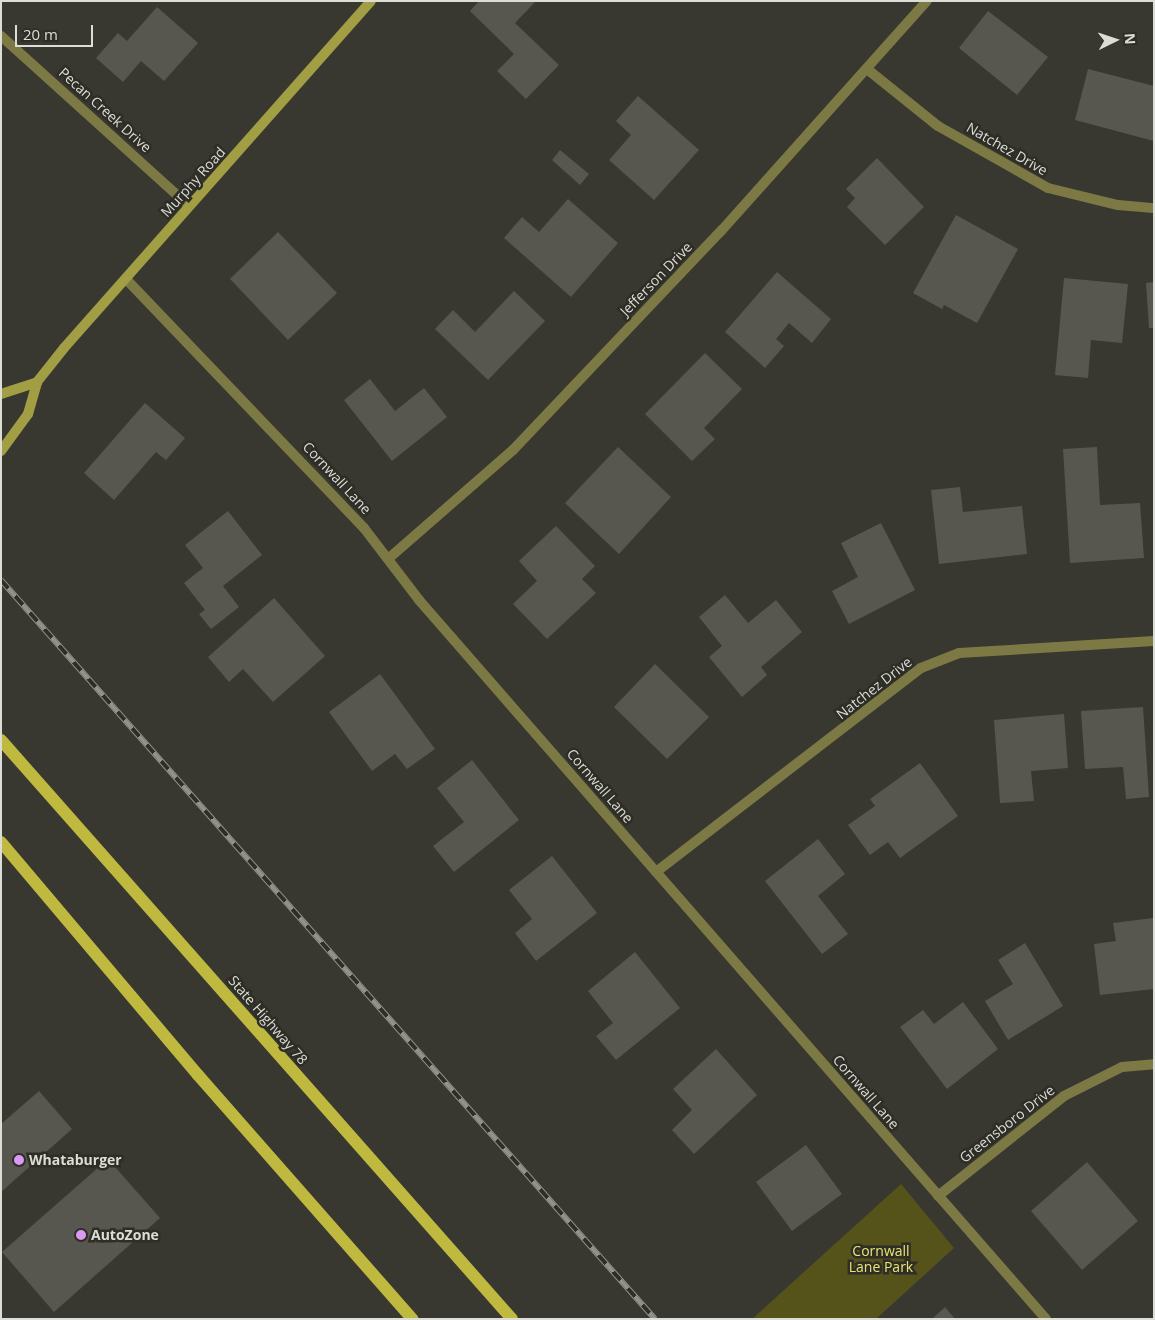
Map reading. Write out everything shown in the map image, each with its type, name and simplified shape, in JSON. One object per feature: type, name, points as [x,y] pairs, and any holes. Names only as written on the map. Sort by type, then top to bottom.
[{"type":"main road","name":"Murphy Road","points":[[1,451],[28,414],[37,382],[189,206],[371,1]]},
{"type":"main road","points":[[1,394],[37,382]]},
{"type":"main road","name":"State Highway 78","points":[[1,740],[512,1319]]},
{"type":"main road","points":[[1,842],[198,1075],[412,1319]]},
{"type":"street","name":"Jefferson Drive","points":[[388,559],[513,450],[722,230],[927,1]]},
{"type":"street","name":"Pecan Creek Drive","points":[[1,36],[189,206]]},
{"type":"street","name":"Natchez Drive","points":[[867,68],[938,126],[1048,188],[1118,205],[1154,208]]},
{"type":"street","name":"Cornwall Lane","points":[[126,279],[287,444],[364,528],[419,600],[1046,1319]]},
{"type":"street","name":"Natchez Drive","points":[[656,872],[922,668],[959,653],[1154,641]]},
{"type":"street","name":"Greensboro Drive","points":[[938,1196],[1064,1096],[1122,1067],[1154,1064]]},
{"type":"green space","name":"Cornwall Lane Park","points":[[901,1184],[954,1248],[876,1319],[752,1319]]},
{"type":"building","points":[[479,1],[536,1],[515,23],[559,65],[526,99],[497,71],[514,54],[470,11]]},
{"type":"building","points":[[157,7],[198,43],[164,81],[141,61],[123,82],[96,58],[118,33],[127,41]]},
{"type":"building","points":[[988,11],[1048,57],[1017,95],[959,48]]},
{"type":"building","points":[[1088,69],[1154,86],[1154,141],[1075,120]]},
{"type":"building","points":[[638,96],[699,150],[654,200],[609,160],[631,135],[616,121]]},
{"type":"building","points":[[560,150],[589,174],[580,185],[552,160]]},
{"type":"building","points":[[877,158],[924,207],[885,245],[847,207],[855,198],[846,189]]},
{"type":"building","points":[[568,199],[618,243],[571,297],[504,238],[522,217],[539,232]]},
{"type":"building","points":[[956,215],[1018,249],[977,323],[944,305],[942,309],[913,293]]},
{"type":"building","points":[[278,232],[337,293],[288,340],[230,279]]},
{"type":"building","points":[[777,272],[831,319],[812,343],[789,323],[776,339],[784,346],[765,368],[725,332]]},
{"type":"building","points":[[1064,278],[1128,284],[1122,343],[1091,340],[1088,378],[1055,375]]},
{"type":"building","points":[[1154,282],[1154,328],[1149,328],[1146,283]]},
{"type":"building","points":[[514,291],[545,321],[488,380],[435,329],[453,310],[475,332]]},
{"type":"building","points":[[705,353],[742,389],[704,428],[715,439],[692,461],[645,414]]},
{"type":"building","points":[[370,379],[395,411],[424,388],[447,417],[392,461],[344,400]]},
{"type":"building","points":[[145,403],[185,438],[166,460],[156,452],[114,500],[84,473]]},
{"type":"building","points":[[618,447],[671,497],[619,554],[565,503]]},
{"type":"building","points":[[1097,447],[1100,505],[1140,503],[1144,558],[1070,563],[1063,449]]},
{"type":"building","points":[[960,487],[963,512],[1022,506],[1027,554],[939,564],[931,490]]},
{"type":"building","points":[[228,511],[262,555],[223,586],[239,607],[211,629],[199,614],[205,610],[184,583],[203,568],[185,545]]},
{"type":"building","points":[[881,523],[915,590],[849,624],[832,591],[858,577],[841,543]]},
{"type":"building","points":[[556,526],[595,566],[582,579],[596,593],[547,639],[513,604],[537,581],[519,561]]},
{"type":"building","points":[[725,595],[748,623],[776,600],[802,632],[761,667],[767,675],[742,697],[709,657],[722,646],[699,617]]},
{"type":"building","points":[[274,598],[325,656],[273,702],[243,669],[229,682],[208,657]]},
{"type":"building","points":[[655,664],[709,717],[667,759],[614,707]]},
{"type":"building","points":[[380,674],[435,749],[407,769],[395,754],[372,771],[329,712]]},
{"type":"building","points":[[1143,707],[1149,797],[1126,799],[1123,767],[1085,769],[1081,711]]},
{"type":"building","points":[[1064,714],[1068,768],[1031,771],[1034,801],[1000,803],[994,720]]},
{"type":"building","points":[[472,760],[519,820],[454,872],[433,846],[464,822],[437,788]]},
{"type":"building","points":[[920,763],[958,816],[900,858],[888,842],[870,855],[848,825],[875,806],[870,799]]},
{"type":"building","points":[[818,839],[845,874],[818,896],[848,934],[822,954],[765,881]]},
{"type":"building","points":[[552,856],[597,913],[536,961],[515,933],[532,919],[509,890]]},
{"type":"building","points":[[1153,918],[1154,989],[1100,995],[1094,944],[1116,941],[1113,923]]},
{"type":"building","points":[[1025,943],[1063,1006],[1008,1040],[985,1001],[1013,984],[998,960]]},
{"type":"building","points":[[635,952],[680,1008],[616,1060],[596,1036],[613,1023],[588,991]]},
{"type":"building","points":[[963,1002],[998,1049],[947,1089],[900,1027],[923,1010],[934,1024]]},
{"type":"building","points":[[716,1049],[757,1095],[694,1154],[672,1130],[692,1110],[673,1089]]},
{"type":"building","name":"Whataburger","points":[[39,1091],[72,1129],[1,1192],[1,1124]]},
{"type":"building","points":[[806,1145],[842,1194],[792,1231],[756,1182]]},
{"type":"building","name":"AutoZone","points":[[108,1159],[160,1218],[54,1312],[2,1252]]},
{"type":"building","points":[[1087,1162],[1138,1221],[1082,1270],[1031,1211]]},
{"type":"building","points":[[945,1307],[955,1319],[932,1319]]},
{"type":"railway","points":[[1,580],[655,1319]]},
{"type":"place","name":"Whataburger","points":[[19,1160]]},
{"type":"place","name":"AutoZone","points":[[81,1235]]}]
